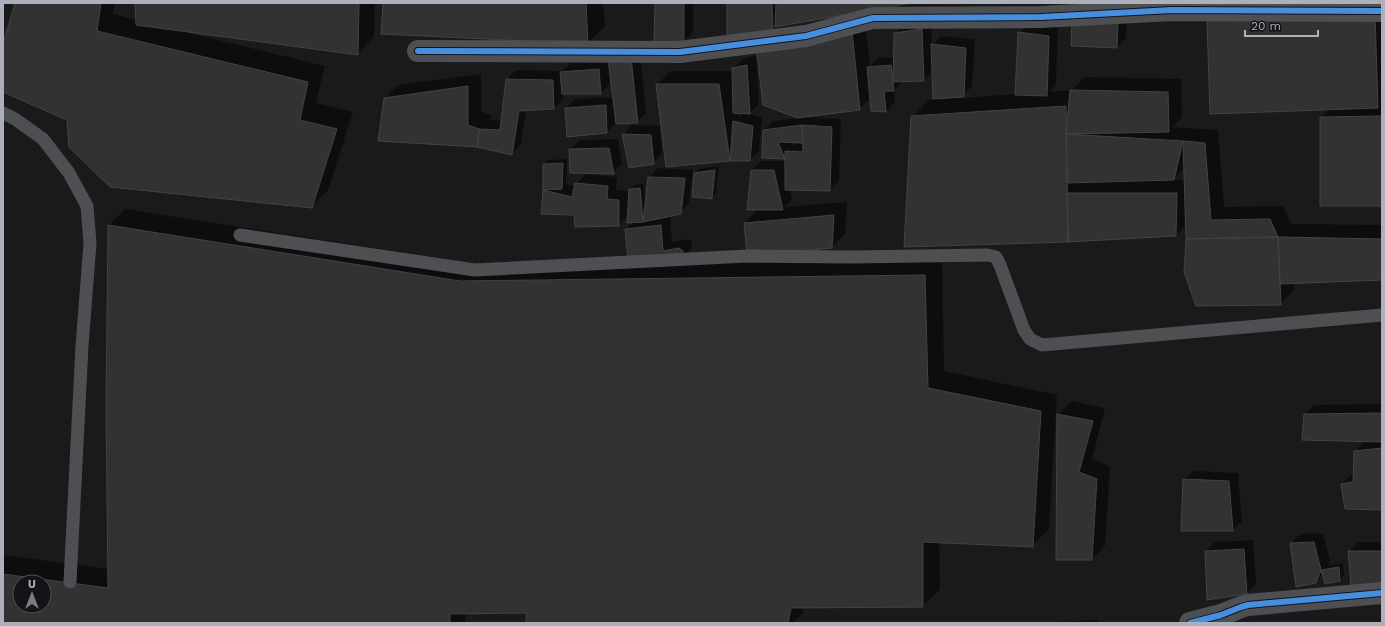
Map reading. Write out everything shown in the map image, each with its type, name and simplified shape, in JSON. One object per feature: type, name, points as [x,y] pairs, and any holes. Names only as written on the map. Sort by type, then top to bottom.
[{"type":"street","points":[[418,51],[680,52],[806,36],[873,18],[1041,17],[1172,10],[1382,11]]},
{"type":"street","points":[[1190,623],[1221,616],[1248,605],[1382,593]]},
{"type":"lane","points":[[3,113],[15,119],[43,140],[69,173],[88,206],[90,243],[82,346],[70,582]]},
{"type":"lane","points":[[240,235],[475,270],[748,256],[853,257],[987,255],[996,258],[1000,266],[1024,330],[1030,339],[1042,344],[1382,315]]},
{"type":"building","points":[[15,3],[101,3],[97,31],[308,82],[300,120],[337,129],[312,208],[110,187],[69,147],[67,120],[3,92],[3,43]]},
{"type":"building","points":[[135,3],[359,3],[358,55],[136,25]]},
{"type":"building","points":[[383,3],[586,3],[588,44],[381,34]]},
{"type":"building","points":[[655,3],[684,3],[684,42],[654,42]]},
{"type":"building","points":[[727,3],[772,3],[773,29],[727,41]]},
{"type":"building","points":[[776,3],[911,3],[775,27]]},
{"type":"building","points":[[1375,14],[1378,108],[1210,114],[1207,20]]},
{"type":"building","points":[[1072,19],[1118,21],[1117,48],[1071,46]]},
{"type":"building","points":[[922,29],[924,81],[893,82],[894,33]]},
{"type":"building","points":[[852,31],[860,110],[797,118],[763,105],[757,53]]},
{"type":"building","points":[[1018,32],[1049,36],[1047,96],[1015,95]]},
{"type":"building","points":[[931,44],[966,48],[964,97],[933,99]]},
{"type":"building","points":[[631,58],[638,123],[616,124],[608,59]]},
{"type":"building","points":[[747,65],[750,114],[733,113],[732,68]]},
{"type":"building","points":[[891,65],[894,91],[884,91],[886,112],[871,111],[867,67]]},
{"type":"building","points":[[599,69],[601,94],[562,94],[560,72]]},
{"type":"building","points":[[506,79],[553,80],[554,109],[519,111],[512,155],[477,147],[479,129],[500,130]]},
{"type":"building","points":[[656,84],[719,84],[730,161],[666,167]]},
{"type":"building","points":[[468,86],[468,125],[479,129],[477,147],[378,141],[384,98]]},
{"type":"building","points":[[1070,90],[1168,92],[1169,132],[1066,134]]},
{"type":"building","points":[[606,105],[607,133],[567,137],[565,108]]},
{"type":"building","points":[[1066,106],[1068,242],[904,247],[911,116]]},
{"type":"building","points":[[1382,116],[1382,206],[1320,206],[1320,117]]},
{"type":"building","points":[[733,121],[753,126],[750,161],[730,161]]},
{"type":"building","points":[[802,125],[832,127],[830,191],[785,190],[785,151],[803,152]]},
{"type":"building","points":[[802,125],[803,143],[778,142],[785,159],[762,158],[763,130]]},
{"type":"building","points":[[622,134],[651,135],[654,164],[629,168]]},
{"type":"building","points":[[1066,134],[1183,141],[1174,180],[1067,183]]},
{"type":"building","points":[[1183,141],[1205,143],[1211,220],[1270,219],[1278,237],[1186,239]]},
{"type":"building","points":[[609,148],[614,174],[570,173],[569,149]]},
{"type":"building","points":[[563,163],[562,189],[543,190],[543,164]]},
{"type":"building","points":[[715,170],[712,199],[692,197],[694,173]]},
{"type":"building","points":[[751,170],[774,170],[783,210],[747,210]]},
{"type":"building","points":[[648,177],[685,178],[681,214],[643,222]]},
{"type":"building","points":[[575,183],[608,186],[607,199],[619,200],[619,226],[575,227],[574,215],[541,214],[543,190],[572,197]]},
{"type":"building","points":[[640,188],[643,222],[627,223],[629,189]]},
{"type":"building","points":[[1067,193],[1177,193],[1176,236],[1068,242]]},
{"type":"building","points":[[834,215],[832,248],[747,256],[744,223]]},
{"type":"building","points":[[108,225],[460,281],[925,275],[928,388],[1041,411],[1033,547],[923,542],[923,607],[791,608],[788,623],[526,623],[526,613],[450,614],[450,623],[3,623],[3,574],[12,575],[12,614],[52,614],[52,581],[108,588],[106,406]]},
{"type":"building","points":[[661,225],[663,251],[679,248],[683,251],[682,259],[628,262],[625,229]]},
{"type":"building","points":[[1278,237],[1382,239],[1382,280],[1280,284]]},
{"type":"building","points":[[1278,237],[1281,305],[1196,306],[1184,272],[1186,239]]},
{"type":"building","points":[[1382,413],[1382,442],[1302,440],[1304,414]]},
{"type":"building","points":[[1057,414],[1093,421],[1079,472],[1097,479],[1092,560],[1056,560]]},
{"type":"building","points":[[1382,448],[1382,510],[1345,509],[1341,484],[1353,482],[1354,451]]},
{"type":"building","points":[[1183,479],[1229,481],[1233,531],[1181,531]]},
{"type":"building","points":[[1314,542],[1321,570],[1316,583],[1296,587],[1290,543]]},
{"type":"building","points":[[1244,549],[1247,594],[1207,600],[1205,551]]},
{"type":"building","points":[[1348,551],[1382,551],[1382,583],[1351,586]]},
{"type":"building","points":[[1339,567],[1340,581],[1325,584],[1321,570]]},
{"type":"cycle path","points":[[418,51],[680,52],[806,36],[873,18],[1041,17],[1172,10],[1382,11]]},
{"type":"cycle path","points":[[1190,623],[1221,615],[1248,605],[1382,593]]}]
